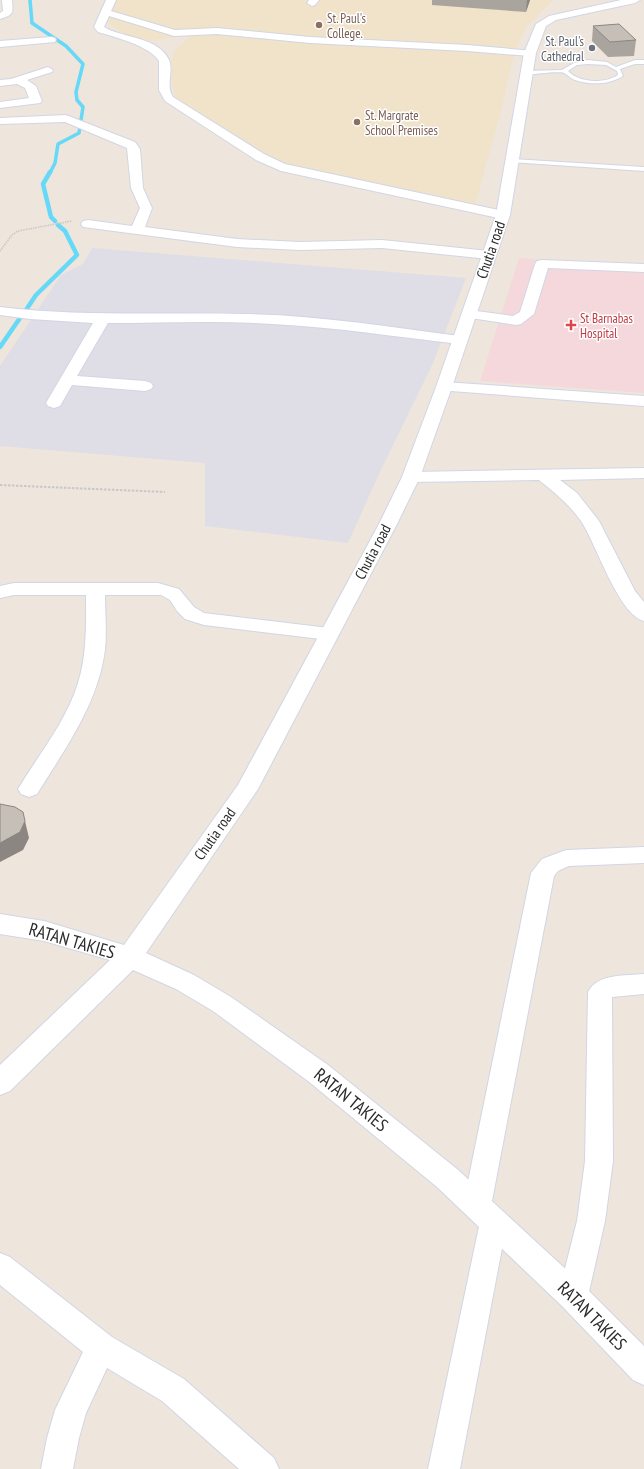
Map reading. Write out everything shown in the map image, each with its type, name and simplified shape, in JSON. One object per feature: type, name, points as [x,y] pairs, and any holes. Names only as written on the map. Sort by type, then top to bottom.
[{"type":"street","points":[[111,0],[98,24],[102,30],[151,49],[163,58],[165,62],[163,90],[169,99],[270,163],[297,171],[503,215]]},
{"type":"street","name":"Chutia road","points":[[0,1083],[130,957],[247,789],[388,524],[411,476],[444,387],[503,215],[526,73],[530,53],[541,24],[556,12],[594,8],[635,0]]},
{"type":"street","points":[[0,16],[8,14],[5,1]]},
{"type":"street","points":[[105,12],[174,33],[217,31],[310,40],[467,48],[530,53]]},
{"type":"street","points":[[0,44],[51,40]]},
{"type":"street","points":[[0,83],[18,76],[48,70]]},
{"type":"street","points":[[0,75],[18,76],[30,86],[36,101],[0,105]]},
{"type":"street","points":[[0,121],[59,117],[66,118],[131,145],[134,149],[137,188],[146,208],[138,231]]},
{"type":"street","points":[[88,224],[138,231],[264,244],[300,246],[382,244],[489,255]]},
{"type":"street","points":[[469,314],[516,320],[527,314],[542,264],[644,268]]},
{"type":"street","points":[[0,311],[54,317],[170,317],[292,320],[460,340]]},
{"type":"street","points":[[54,403],[103,318]]},
{"type":"street","points":[[68,380],[145,386]]},
{"type":"street","points":[[444,387],[644,401]]},
{"type":"street","points":[[411,476],[545,476],[644,473]]},
{"type":"street","points":[[545,476],[571,497],[590,521],[626,592],[644,615]]},
{"type":"street","points":[[29,788],[72,721],[88,682],[95,649],[96,589]]},
{"type":"street","points":[[0,592],[14,590],[96,589],[168,591],[177,596],[191,615],[204,619],[329,634]]},
{"type":"street","points":[[444,1469],[485,1214],[543,873],[550,865],[566,858],[644,855]]},
{"type":"street","name":"RATAN TAKIES","points":[[0,924],[44,931],[130,957],[186,982],[222,1004],[318,1073],[447,1178],[574,1296],[644,1369]]},
{"type":"street","points":[[574,1296],[591,1221],[599,1161],[600,992],[608,987],[644,984]]},
{"type":"street","points":[[0,1267],[102,1347],[173,1390],[263,1469]]},
{"type":"street","points":[[57,1469],[63,1438],[71,1410],[102,1347]]},
{"type":"lane","points":[[617,68],[635,62],[644,62]]},
{"type":"lane","points":[[526,73],[565,71],[567,67],[581,63],[601,63],[617,68],[621,72],[621,75],[615,79],[605,81],[578,79],[569,76],[565,71]]},
{"type":"lane","points":[[512,160],[644,169]]},
{"type":"path","points":[[0,251],[12,235],[18,231],[62,221],[74,221],[88,224]]},
{"type":"path","points":[[0,484],[165,492]]},
{"type":"shaded area","name":"St. Margrate School Premises","points":[[117,0],[553,0],[525,28],[514,54],[501,111],[475,205],[295,173],[175,97],[169,69],[175,50],[193,34],[139,43],[106,22]]},
{"type":"shaded area","points":[[92,248],[466,278],[433,363],[378,476],[348,543],[205,526],[205,463],[0,446],[0,366],[61,275],[83,264]]},
{"type":"shaded area","name":"St Barnabas Hospital","points":[[519,258],[644,268],[644,393],[480,381]]},
{"type":"building","points":[[619,24],[636,40],[610,42],[593,26]]},
{"type":"building","points":[[0,804],[15,807],[23,812],[25,821],[20,832],[0,843]]},
{"type":"waterway","points":[[30,0],[32,23],[66,46],[83,64],[76,92],[77,100],[83,107],[79,133],[58,144],[55,163],[50,173]]},
{"type":"waterway","points":[[50,172],[43,184],[51,217],[55,221]]},
{"type":"waterway","points":[[24,313],[36,295],[77,255],[65,231],[58,225]]},
{"type":"waterway","points":[[0,347],[20,318]]},
{"type":"place","name":"St. Paul's College.","points":[[319,25]]},
{"type":"place","name":"St. Paul's Cathedral","points":[[592,48]]},
{"type":"place","name":"St. Margrate School Premises","points":[[357,122]]},
{"type":"place","name":"St Barnabas Hospital","points":[[571,325]]}]
